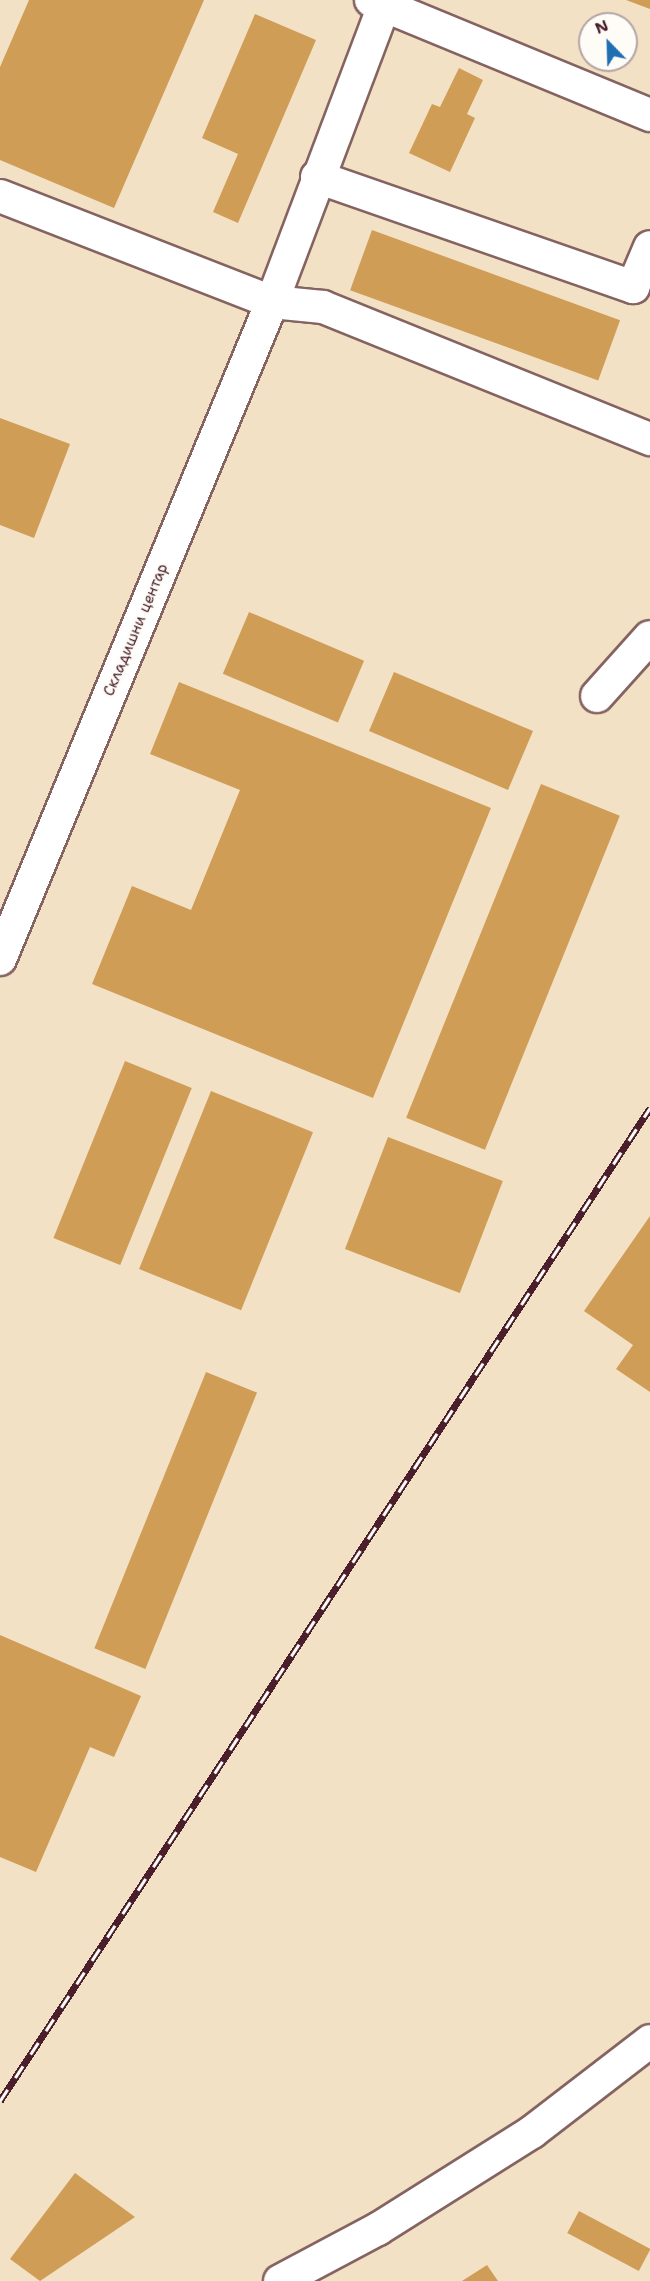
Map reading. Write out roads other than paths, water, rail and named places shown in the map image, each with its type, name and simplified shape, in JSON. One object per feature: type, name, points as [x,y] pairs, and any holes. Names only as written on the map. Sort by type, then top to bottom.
[{"type":"street","points":[[380,2],[650,115]]},
{"type":"street","name":"Складишни центар","points":[[0,959],[272,302],[380,2]]},
{"type":"street","points":[[317,177],[633,287],[650,247]]},
{"type":"street","points":[[0,196],[272,302],[323,307],[650,439]]},
{"type":"street","points":[[597,696],[650,637]]},
{"type":"street","points":[[280,2281],[378,2229],[532,2132],[650,2041]]},
{"type":"railway","points":[[0,2101],[650,1108]]}]
